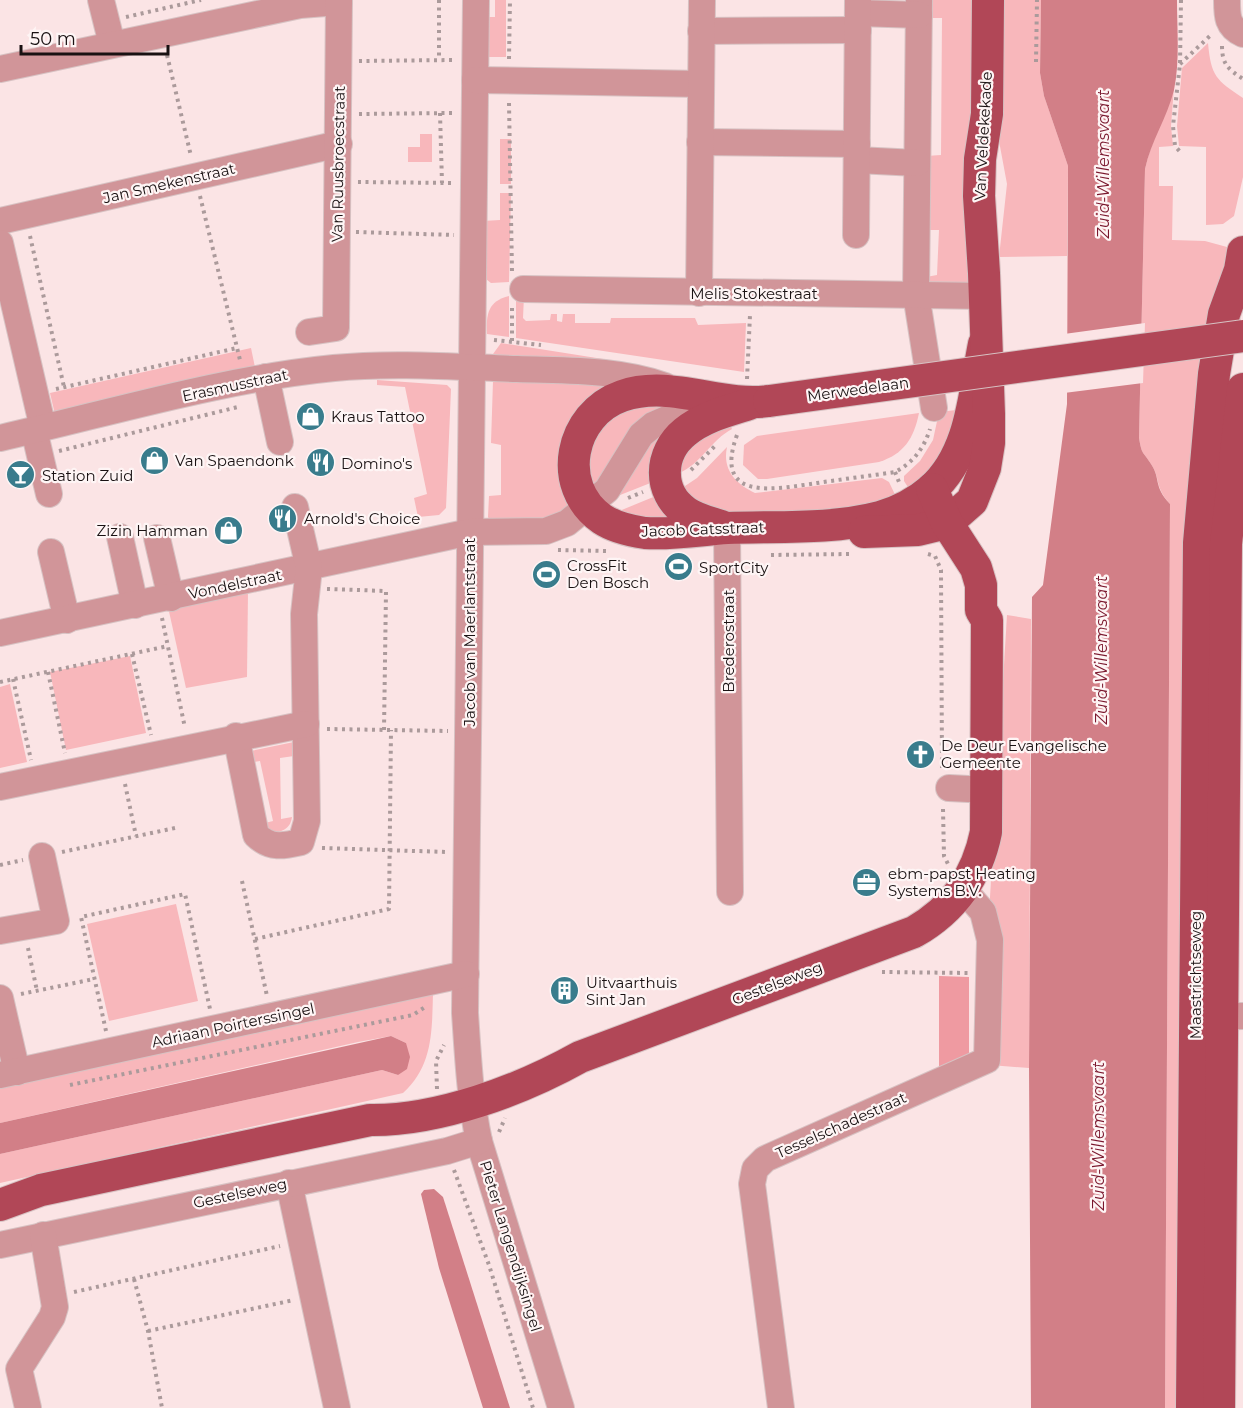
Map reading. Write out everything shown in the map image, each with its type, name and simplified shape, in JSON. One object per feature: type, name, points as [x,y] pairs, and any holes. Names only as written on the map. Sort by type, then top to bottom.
[{"type":"main road","name":"Van Veldekekade","points":[[985,284],[1000,196],[987,114],[988,0]]},
{"type":"main road","points":[[1223,543],[1214,374],[1224,314],[1240,270],[1243,252]]},
{"type":"main road","points":[[955,517],[978,489],[987,456],[985,284]]},
{"type":"main road","name":"Merwedelaan","points":[[683,392],[745,412],[1243,336]]},
{"type":"main road","points":[[963,889],[977,868],[986,832],[988,790],[987,620],[995,608],[994,561],[986,542],[955,517],[932,489],[955,459],[964,439],[984,344]]},
{"type":"main road","points":[[1223,543],[1243,389]]},
{"type":"main road","name":"Jacob Catsstraat","points":[[683,392],[631,393],[604,404],[590,416],[579,434],[574,453],[577,482],[589,505],[602,519],[635,531],[656,533],[728,528],[825,526],[880,517],[909,505],[932,489]]},
{"type":"main road","points":[[728,528],[694,517],[680,507],[669,492],[664,474],[667,456],[676,440],[698,423],[745,412]]},
{"type":"main road","name":"Jacob Catsstraat","points":[[825,526],[861,532],[918,530],[955,517]]},
{"type":"main road","name":"Maastrichtseweg","points":[[1219,1408],[1219,1017],[1223,543]]},
{"type":"main road","name":"Gestelseweg","points":[[0,1205],[40,1190],[370,1120],[395,1120],[470,1092],[549,1074],[580,1057],[914,932],[939,915],[963,889]]},
{"type":"main road","name":"Maastrichtseweg","points":[[1192,1408],[1219,1017]]},
{"type":"main road","name":"Gestelseweg","points":[[0,1191],[40,1190]]},
{"type":"street","points":[[101,0],[112,44]]},
{"type":"street","name":"Jacob van Maerlantstraat","points":[[470,1092],[466,974],[476,0]]},
{"type":"street","points":[[699,293],[702,0]]},
{"type":"street","points":[[0,69],[300,5],[339,1]]},
{"type":"street","name":"Van Ruusbroecstraat","points":[[309,332],[336,328],[339,1]]},
{"type":"street","points":[[701,31],[919,7],[916,294],[934,408]]},
{"type":"street","points":[[856,235],[858,15]]},
{"type":"street","points":[[475,70],[509,81],[701,84]]},
{"type":"street","points":[[700,142],[857,152],[917,163]]},
{"type":"street","name":"Jan Smekenstraat","points":[[0,221],[339,144]]},
{"type":"street","points":[[0,243],[10,335],[35,393],[40,456],[49,494]]},
{"type":"street","name":"Melis Stokestraat","points":[[518,289],[916,294],[985,284]]},
{"type":"street","name":"Erasmusstraat","points":[[0,438],[260,386],[336,367],[474,367]]},
{"type":"street","name":"Merwedelaan","points":[[474,367],[605,372],[646,379],[683,392]]},
{"type":"street","points":[[260,386],[280,442]]},
{"type":"street","points":[[470,532],[546,531],[567,523],[611,485],[641,435],[653,425],[676,415],[745,412]]},
{"type":"street","points":[[236,736],[256,835],[265,844],[284,846],[302,842],[307,821],[304,614],[307,578],[295,507]]},
{"type":"street","name":"Brederostraat","points":[[728,528],[730,892]]},
{"type":"street","name":"Vondelstraat","points":[[0,633],[155,601],[307,578],[470,532]]},
{"type":"street","points":[[120,537],[155,601]]},
{"type":"street","points":[[155,601],[157,538]]},
{"type":"street","points":[[51,552],[67,620]]},
{"type":"street","points":[[0,787],[236,736],[306,724]]},
{"type":"street","points":[[944,790],[988,790]]},
{"type":"street","points":[[12,929],[56,921],[42,856]]},
{"type":"street","name":"Tesselschadestraat","points":[[781,1408],[752,1184],[755,1169],[765,1159],[987,1060],[987,973],[990,940],[983,912],[963,889]]},
{"type":"street","name":"Adriaan Poirterssingel","points":[[9,1074],[466,974]]},
{"type":"street","points":[[0,999],[9,1074]]},
{"type":"street","name":"Pieter Langendijksingel","points":[[470,1092],[480,1141],[561,1408]]},
{"type":"street","name":"Gestelseweg","points":[[0,1245],[447,1151],[480,1141]]},
{"type":"street","points":[[289,1183],[337,1408]]},
{"type":"street","points":[[28,1408],[19,1369],[52,1317],[54,1296],[44,1235]]},
{"type":"path","points":[[439,0],[440,60]]},
{"type":"path","points":[[510,0],[509,81],[518,289],[512,341]]},
{"type":"path","points":[[1036,62],[1037,0]]},
{"type":"path","points":[[1181,0],[1180,64],[1173,126],[1175,146],[1182,154]]},
{"type":"path","points":[[1180,64],[1233,18]]},
{"type":"path","points":[[40,456],[260,386],[237,348],[162,33]]},
{"type":"path","points":[[340,62],[440,60],[475,70]]},
{"type":"path","points":[[440,113],[442,183]]},
{"type":"path","points":[[339,114],[475,113]]},
{"type":"path","points":[[338,182],[474,183]]},
{"type":"path","points":[[26,216],[64,387]]},
{"type":"path","points":[[338,232],[473,235]]},
{"type":"path","points":[[747,370],[751,293]]},
{"type":"path","points":[[35,393],[237,348]]},
{"type":"path","points":[[745,412],[730,453],[732,468],[742,483],[765,490],[895,472],[911,462],[921,449],[931,428],[934,408]]},
{"type":"path","points":[[927,553],[935,556],[941,570],[944,856],[963,889]]},
{"type":"path","points":[[307,578],[386,591],[384,730]]},
{"type":"path","points":[[155,601],[168,646],[189,747]]},
{"type":"path","points":[[0,682],[168,646]]},
{"type":"path","points":[[132,654],[155,754]]},
{"type":"path","points":[[48,672],[69,772]]},
{"type":"path","points":[[13,679],[35,780]]},
{"type":"path","points":[[306,724],[324,729],[469,731]]},
{"type":"path","points":[[255,939],[389,909],[391,730]]},
{"type":"path","points":[[120,761],[136,836]]},
{"type":"path","points":[[0,865],[175,828]]},
{"type":"path","points":[[302,842],[327,849],[467,852]]},
{"type":"path","points":[[242,881],[272,1017]]},
{"type":"path","points":[[111,1052],[81,917],[185,894],[215,1030]]},
{"type":"path","points":[[12,929],[37,991]]},
{"type":"path","points":[[878,973],[987,973]]},
{"type":"path","points":[[0,999],[94,979]]},
{"type":"path","points":[[69,1085],[413,1015],[438,997],[437,980]]},
{"type":"path","points":[[480,1141],[502,1130],[508,1111]]},
{"type":"path","points":[[447,1151],[489,1265],[533,1408]]},
{"type":"path","points":[[54,1296],[301,1242]]},
{"type":"path","points":[[134,1279],[148,1331],[162,1408]]},
{"type":"path","points":[[148,1331],[313,1296]]},
{"type":"shaded area","points":[[495,0],[506,0],[506,57],[485,57],[485,17],[495,17]]},
{"type":"shaded area","points":[[927,0],[976,0],[973,281],[964,287],[930,286],[926,277],[937,275],[939,230],[926,230],[926,156],[941,155],[942,18],[927,18]]},
{"type":"shaded area","points":[[1001,0],[1041,0],[1040,73],[1044,96],[1068,166],[1067,256],[999,257],[1007,184],[999,141]]},
{"type":"shaded area","points":[[1208,43],[1213,70],[1221,81],[1243,98],[1243,177],[1234,216],[1223,224],[1206,225],[1206,147],[1179,146],[1177,126],[1182,68]]},
{"type":"shaded area","points":[[1174,87],[1171,126],[1173,146],[1159,147],[1159,186],[1173,186],[1172,240],[1205,241],[1227,247],[1206,374],[1189,535],[1182,656],[1178,1408],[1165,1408],[1170,504],[1162,492],[1154,469],[1142,451],[1139,438],[1145,169]]},
{"type":"shaded area","points":[[420,134],[432,134],[432,162],[408,162],[408,147],[420,147]]},
{"type":"shaded area","points":[[500,139],[511,139],[511,184],[500,184]]},
{"type":"shaded area","points":[[500,193],[511,193],[509,282],[491,283],[482,276],[483,221],[500,220]]},
{"type":"shaded area","points":[[509,296],[509,337],[487,334],[490,309],[497,301]]},
{"type":"shaded area","points":[[516,296],[524,296],[523,318],[526,321],[550,320],[551,314],[557,314],[557,321],[562,322],[563,314],[575,314],[575,323],[610,323],[611,318],[695,318],[698,325],[746,323],[744,372],[516,338]]},
{"type":"shaded area","points":[[501,343],[603,359],[533,361],[493,354]]},
{"type":"shaded area","points":[[251,348],[257,377],[57,423],[50,393]]},
{"type":"shaded area","points":[[500,376],[620,381],[605,394],[578,504],[561,519],[489,519],[488,517],[489,496],[501,495],[501,445],[491,443],[493,381]]},
{"type":"shaded area","points":[[377,380],[447,385],[451,389],[446,508],[439,515],[418,517],[414,498],[427,494],[405,387],[377,385]]},
{"type":"shaded area","points":[[684,400],[590,494],[585,440],[605,412]]},
{"type":"shaded area","points":[[965,409],[960,435],[913,495],[904,481],[904,476],[920,461],[933,440],[939,412]]},
{"type":"shaded area","points":[[919,413],[914,430],[906,444],[888,459],[879,462],[767,479],[758,479],[743,465],[744,445],[757,436]]},
{"type":"shaded area","points":[[730,425],[732,429],[718,439],[694,464],[679,473],[686,453],[696,441]]},
{"type":"shaded area","points":[[662,428],[658,480],[610,499]]},
{"type":"shaded area","points":[[727,447],[727,463],[732,475],[736,481],[755,493],[882,478],[889,482],[899,503],[877,511],[720,513],[699,507],[682,488],[697,478]]},
{"type":"shaded area","points":[[663,493],[683,527],[612,514]]},
{"type":"shaded area","points":[[248,591],[247,677],[186,688],[168,607]]},
{"type":"shaded area","points":[[1007,615],[1031,619],[1029,1068],[990,1065],[990,897]]},
{"type":"shaded area","points":[[130,656],[146,733],[66,750],[50,672]]},
{"type":"shaded area","points":[[10,684],[27,762],[0,768],[0,687]]},
{"type":"shaded area","points":[[294,742],[294,756],[280,758],[281,819],[292,817],[291,821],[285,829],[271,834],[261,824],[273,821],[260,761],[248,763],[246,752]]},
{"type":"shaded area","points":[[176,904],[198,1001],[109,1021],[87,924]]},
{"type":"shaded area","points":[[939,976],[969,977],[969,1058],[939,1069]]},
{"type":"shaded area","points":[[433,992],[429,1047],[420,1071],[403,1093],[0,1183],[0,1154],[382,1070],[398,1075],[406,1043],[391,1036],[358,1042],[0,1123],[0,1082]]},
{"type":"water","name":"Zuid-Willemsvaart","points":[[1041,0],[1177,0],[1178,56],[1174,90],[1145,169],[1139,438],[1142,451],[1154,469],[1161,492],[1170,504],[1165,1408],[1031,1408],[1029,1068],[1032,597],[1043,585],[1067,404],[1068,166],[1044,96],[1040,73]]},
{"type":"water","points":[[391,1036],[406,1043],[410,1057],[407,1069],[398,1075],[382,1070],[0,1154],[0,1123]]},
{"type":"water","points":[[434,1189],[443,1197],[510,1408],[483,1408],[439,1268],[421,1194],[424,1190]]},
{"type":"pier","points":[[1145,323],[1143,383],[1064,393],[1064,334]]},
{"type":"place","name":"Kraus Tattoo","points":[[310,416]]},
{"type":"place","name":"Van Spaendonk","points":[[154,460]]},
{"type":"place","name":"Domino's","points":[[320,463]]},
{"type":"place","name":"Station Zuid","points":[[21,475]]},
{"type":"place","name":"Arnold's Choice","points":[[283,518]]},
{"type":"place","name":"Zizin Hamman","points":[[229,530]]},
{"type":"place","name":"SportCity","points":[[678,567]]},
{"type":"place","name":"CrossFit Den Bosch","points":[[546,574]]},
{"type":"place","name":"De Deur Evangelische Gemeente","points":[[920,754]]},
{"type":"place","name":"ebm-papst Heating Systems B.V.","points":[[867,882]]},
{"type":"place","name":"Uitvaarthuis Sint Jan","points":[[565,991]]}]
